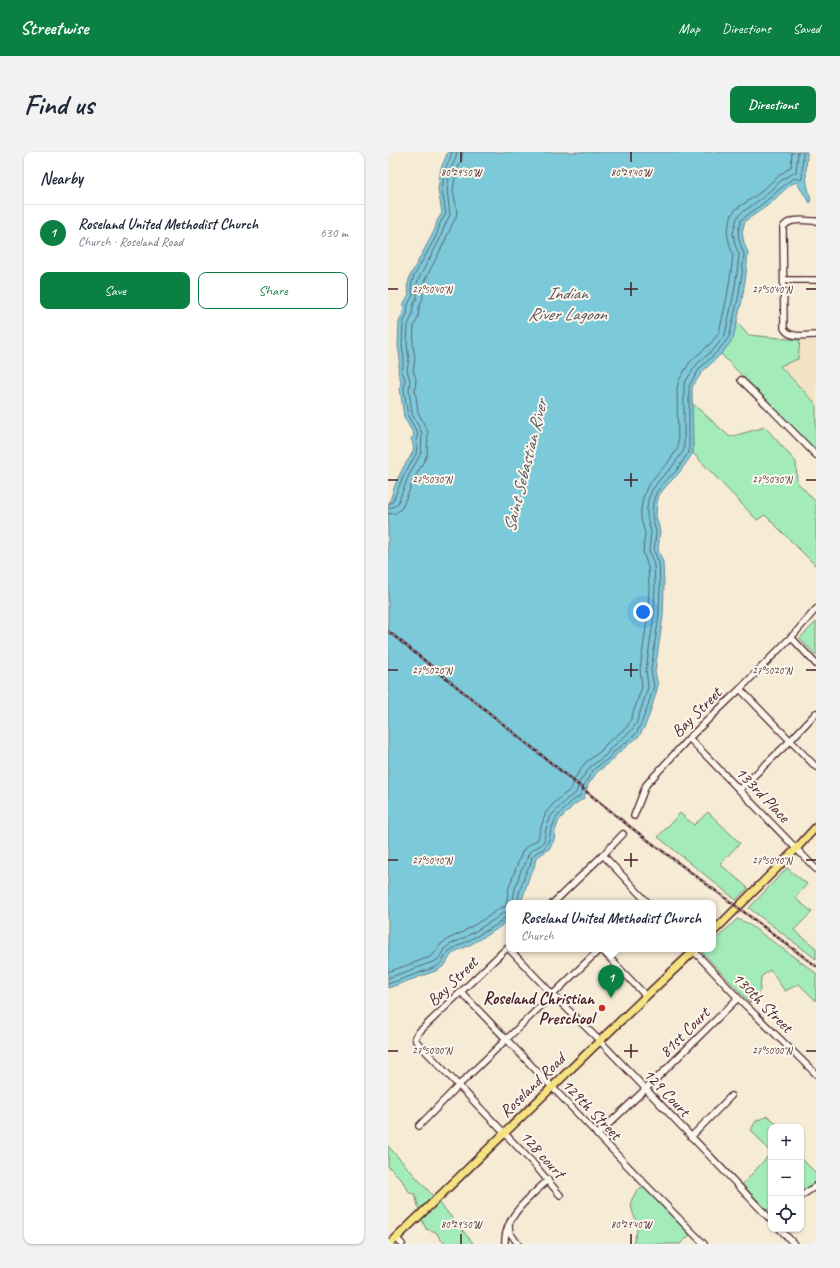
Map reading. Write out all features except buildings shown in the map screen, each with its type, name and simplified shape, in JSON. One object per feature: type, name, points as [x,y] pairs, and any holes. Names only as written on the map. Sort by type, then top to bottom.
[{"type":"main road","points":[[716,929],[816,827]]},
{"type":"main road","name":"Roseland Road","points":[[390,1244],[692,952]]},
{"type":"street","points":[[816,221],[791,221],[785,224],[783,228],[784,328],[790,335],[816,335]]},
{"type":"street","points":[[784,280],[816,280]]},
{"type":"street","points":[[741,380],[816,455]]},
{"type":"street","name":"Bay Street","points":[[634,816],[646,786],[689,738],[740,689],[816,609]]},
{"type":"street","points":[[791,637],[816,664]]},
{"type":"street","points":[[740,689],[816,767]]},
{"type":"street","points":[[739,790],[790,741],[816,713]]},
{"type":"street","name":"133rd Place","points":[[689,738],[816,869]]},
{"type":"street","points":[[556,900],[623,834]]},
{"type":"street","points":[[603,855],[645,900]]},
{"type":"street","name":"Bay Street","points":[[415,1037],[506,951]]},
{"type":"street","name":"129 Court","points":[[513,952],[768,1216]]},
{"type":"street","points":[[419,1126],[458,1085],[598,952]]},
{"type":"street","points":[[604,952],[646,996]]},
{"type":"street","name":"130th Street","points":[[696,952],[738,998],[816,1074]]},
{"type":"street","name":"129th Street","points":[[461,992],[597,1135],[704,1244]]},
{"type":"street","name":"81st Court","points":[[597,1135],[738,998]]},
{"type":"street","name":"128 court","points":[[415,1037],[416,1041],[548,1180],[560,1195]]},
{"type":"street","points":[[692,1138],[731,1096]]},
{"type":"street","points":[[504,1244],[505,1236],[513,1216],[521,1206],[548,1180]]},
{"type":"street","points":[[804,1194],[816,1186]]},
{"type":"street","points":[[509,1226],[510,1233],[518,1244]]},
{"type":"street","points":[[783,1232],[794,1244]]},
{"type":"street","points":[[396,1238],[402,1244]]},
{"type":"shaded area","points":[[800,340],[816,340],[816,404],[780,365],[798,359]]},
{"type":"green space","points":[[736,321],[748,335],[800,340],[798,359],[780,366],[816,404],[816,452],[721,354],[733,339]]},
{"type":"green space","points":[[692,403],[730,437],[765,427],[796,462],[797,482],[816,502],[816,566],[765,515],[757,520],[693,453]]},
{"type":"green space","points":[[816,622],[816,656],[800,638]]},
{"type":"green space","points":[[708,812],[740,843],[720,864],[748,888],[736,900],[658,837],[680,813],[694,825]]},
{"type":"green space","points":[[787,868],[807,884],[795,898],[812,912],[794,930],[816,948],[816,959],[749,908]]},
{"type":"green space","points":[[737,919],[747,923],[816,973],[816,1001],[799,984],[785,991],[770,970],[761,977],[760,990],[750,1003],[702,952],[716,952],[716,939]]},
{"type":"green space","points":[[768,1116],[776,1124],[768,1124],[768,1150],[751,1130],[756,1121]]},
{"type":"green space","points":[[388,1146],[435,1198],[419,1210],[415,1194],[410,1193],[401,1179],[388,1166]]},
{"type":"green space","points":[[768,1156],[768,1210],[742,1185]]},
{"type":"green space","points":[[804,1161],[816,1173],[816,1182],[804,1191]]},
{"type":"green space","points":[[644,1188],[690,1235],[680,1244],[633,1244],[637,1231],[631,1201],[637,1190]]},
{"type":"green space","points":[[438,1201],[473,1243],[472,1244],[447,1244],[440,1239],[436,1232],[426,1229],[421,1217]]},
{"type":"water","name":"Indian River Lagoon","points":[[448,152],[807,152],[807,184],[811,200],[810,203],[796,182],[790,185],[767,206],[745,221],[742,232],[748,253],[746,274],[733,339],[721,354],[703,371],[692,387],[693,453],[679,473],[659,495],[657,503],[656,516],[660,531],[658,550],[663,562],[663,616],[655,671],[658,686],[645,726],[639,736],[616,755],[612,761],[597,772],[588,785],[584,798],[574,805],[559,820],[555,831],[554,840],[549,849],[536,858],[534,868],[530,874],[522,900],[506,900],[506,922],[497,929],[468,946],[456,951],[451,955],[445,965],[438,970],[388,988],[388,509],[398,478],[413,451],[411,439],[414,435],[404,417],[400,388],[401,381],[398,372],[400,358],[398,346],[399,322],[403,314],[404,303],[409,294],[407,287],[410,276],[442,213],[438,190],[441,168]]},
{"type":"railway","points":[[388,631],[629,826],[816,966]]},
{"type":"place","name":"Roseland United Methodist Church","points":[[611,998]]},
{"type":"place","name":"Roseland Christian Preschool","points":[[602,1008]]},
{"type":"water label","name":"Saint Sebastian River","points":[[525,466]]}]
